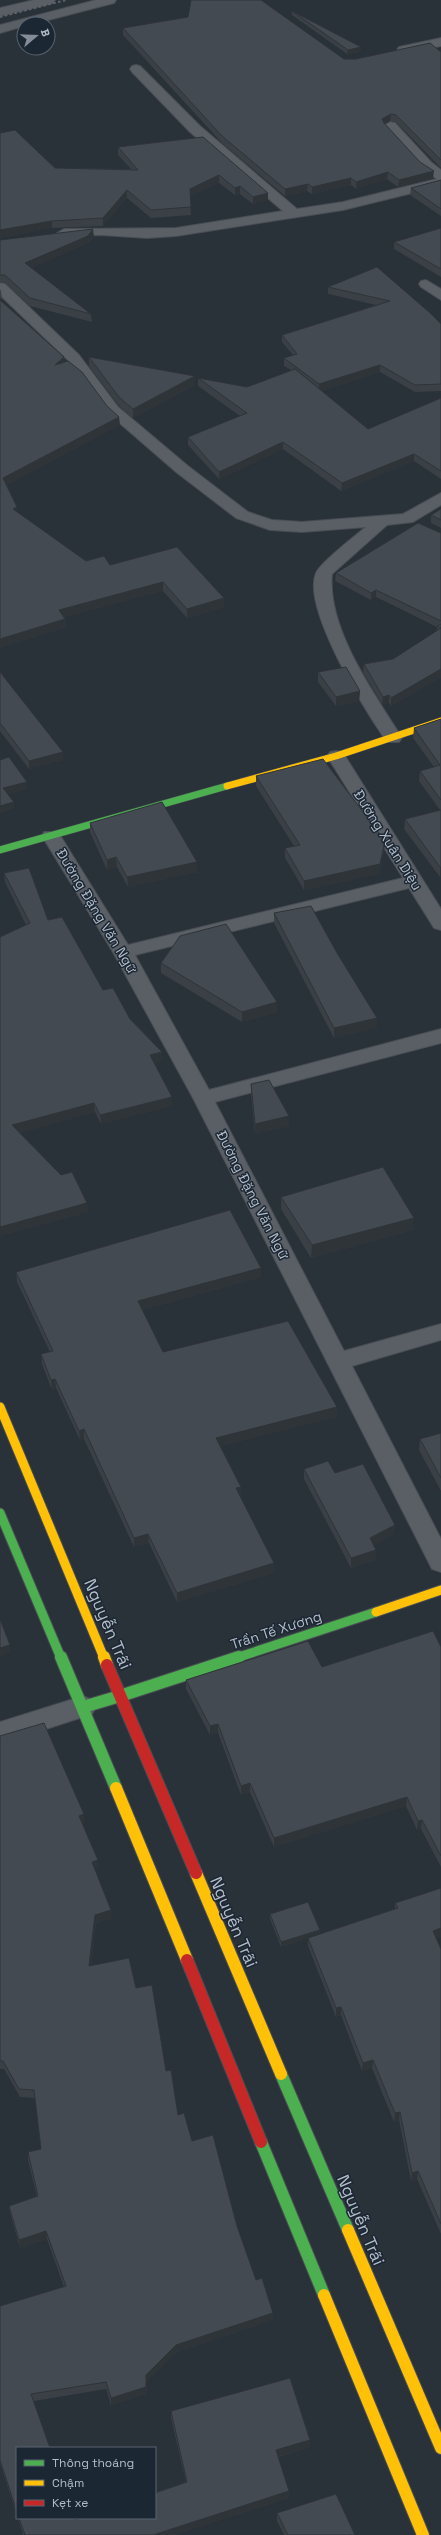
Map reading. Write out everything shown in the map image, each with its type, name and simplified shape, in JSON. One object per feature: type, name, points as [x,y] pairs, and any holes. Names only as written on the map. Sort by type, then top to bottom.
[{"type":"main road","points":[[0,850],[336,756],[441,721]]},
{"type":"main road","name":"Nguyễn Trãi","points":[[0,1407],[120,1696],[441,2448]]},
{"type":"main road","points":[[0,1513],[83,1707],[423,2535]]},
{"type":"main road","name":"Trần Tế Xương","points":[[83,1707],[441,1590]]},
{"type":"street","points":[[0,12],[46,0]]},
{"type":"street","points":[[0,29],[110,0]]},
{"type":"street","points":[[394,52],[441,42]]},
{"type":"street","points":[[136,68],[195,129],[292,212]]},
{"type":"street","points":[[52,234],[101,231],[147,234],[176,232],[292,212],[342,206],[441,181],[390,126]]},
{"type":"street","points":[[426,284],[441,296]]},
{"type":"street","points":[[0,287],[14,308],[74,358],[113,410],[182,469],[242,515],[270,525],[302,527],[407,519],[441,498]]},
{"type":"street","points":[[407,519],[424,527]]},
{"type":"street","points":[[382,521],[324,573],[321,581],[322,592],[342,650],[393,738]]},
{"type":"street","name":"Đường Xuân Diệu","points":[[336,756],[441,924]]},
{"type":"street","name":"Đường Đặng Văn Ngữ","points":[[50,836],[123,952],[203,1098],[441,1562]]},
{"type":"street","points":[[123,952],[414,881]]},
{"type":"street","points":[[203,1098],[441,1036]]},
{"type":"street","points":[[338,1361],[441,1332]]},
{"type":"street","points":[[0,1733],[83,1707]]},
{"type":"building","points":[[191,0],[261,0],[344,59],[356,59],[430,43],[441,52],[441,160],[396,115],[391,114],[382,119],[420,162],[434,171],[399,180],[388,172],[356,182],[351,178],[312,187],[308,184],[285,189],[222,136],[123,28],[188,17]]},
{"type":"building","points":[[292,11],[361,47],[348,50]]},
{"type":"building","points":[[15,130],[55,168],[138,170],[118,147],[203,137],[268,193],[253,197],[240,186],[235,188],[219,175],[190,189],[191,207],[151,210],[127,190],[103,218],[52,221],[0,230],[0,133]]},
{"type":"building","points":[[441,180],[441,209],[411,188]]},
{"type":"building","points":[[441,228],[441,269],[394,242]]},
{"type":"building","points":[[93,229],[88,236],[25,263],[91,314],[30,298],[5,275],[0,275],[0,240]]},
{"type":"building","points":[[377,267],[441,324],[441,384],[415,385],[380,365],[319,384],[284,358],[297,354],[282,335],[390,301],[328,287]]},
{"type":"building","points":[[0,300],[64,357],[55,365],[68,361],[82,372],[107,406],[119,417],[3,478],[17,507],[13,509],[86,561],[104,556],[110,565],[177,547],[224,598],[187,609],[163,582],[59,610],[65,619],[0,639]]},
{"type":"building","points":[[89,357],[195,376],[133,409],[119,397]]},
{"type":"building","points":[[295,369],[368,429],[441,398],[441,471],[414,454],[342,483],[283,442],[219,472],[188,437],[247,413],[198,378],[247,387]]},
{"type":"building","points":[[441,509],[441,520],[431,515]]},
{"type":"building","points":[[418,523],[441,533],[441,621],[376,590],[371,593],[336,573]]},
{"type":"building","points":[[441,628],[441,669],[391,698],[389,695],[383,697],[364,664],[393,659]]},
{"type":"building","points":[[346,667],[360,691],[336,697],[318,672]]},
{"type":"building","points":[[0,672],[63,752],[29,761],[0,723]]},
{"type":"building","points":[[441,719],[441,800],[420,771],[440,765],[414,728]]},
{"type":"building","points":[[9,757],[27,782],[3,788],[14,802],[0,806],[0,760]]},
{"type":"building","points":[[323,759],[385,841],[380,864],[304,881],[285,848],[300,845],[256,776]]},
{"type":"building","points":[[162,802],[197,862],[127,877],[116,857],[107,860],[90,823]]},
{"type":"building","points":[[441,810],[441,867],[440,867],[405,819]]},
{"type":"building","points":[[29,868],[48,920],[62,917],[103,990],[113,988],[130,1019],[162,1052],[150,1055],[172,1097],[100,1115],[94,1103],[12,1125],[61,1175],[72,1172],[87,1203],[0,1227],[0,937],[30,923],[4,873]]},
{"type":"building","points":[[311,906],[337,953],[377,1018],[334,1028],[274,913]]},
{"type":"building","points":[[226,924],[277,1002],[242,1012],[161,963],[180,936]]},
{"type":"building","points":[[269,1080],[289,1116],[255,1124],[251,1084]]},
{"type":"building","points":[[383,1167],[414,1218],[312,1245],[281,1197]]},
{"type":"building","points":[[230,1210],[261,1268],[138,1301],[163,1352],[288,1321],[337,1407],[216,1438],[241,1487],[236,1488],[274,1563],[177,1593],[148,1534],[134,1538],[84,1429],[79,1431],[55,1379],[51,1380],[41,1354],[53,1351],[16,1272]]},
{"type":"building","points":[[441,1433],[441,1478],[420,1439]]},
{"type":"building","points":[[328,1461],[335,1473],[363,1464],[395,1525],[370,1538],[376,1550],[351,1558],[304,1469]]},
{"type":"building","points":[[0,1619],[10,1645],[0,1648]]},
{"type":"building","points":[[433,1631],[441,1647],[441,1856],[422,1820],[418,1821],[407,1797],[274,1838],[250,1783],[241,1786],[218,1724],[210,1726],[186,1680],[308,1641],[322,1667]]},
{"type":"building","points":[[44,1723],[84,1814],[79,1816],[98,1860],[92,1862],[111,1910],[95,1915],[89,1966],[129,1958],[136,1988],[152,1985],[166,2071],[171,2070],[178,2115],[184,2113],[192,2141],[213,2135],[237,2226],[256,2280],[262,2278],[273,2313],[176,2345],[146,2375],[146,2387],[111,2398],[106,2382],[31,2394],[50,2447],[16,2447],[16,2509],[0,2460],[0,2306],[66,2286],[46,2231],[19,2240],[9,2206],[38,2196],[28,2152],[41,2149],[34,2090],[19,2089],[3,2061],[0,2061],[0,1736]]},
{"type":"building","points":[[441,1888],[441,1928],[433,1931],[441,1949],[441,2224],[418,2171],[412,2173],[400,2112],[395,2113],[373,2060],[363,2063],[341,2007],[336,2008],[308,1938],[398,1908],[395,1903]]},
{"type":"building","points":[[308,1902],[320,1930],[281,1942],[270,1914]]},
{"type":"building","points":[[290,2378],[310,2440],[276,2450],[289,2491],[153,2535],[25,2535],[19,2519],[156,2519],[156,2493],[187,2482],[171,2411]]},
{"type":"building","points":[[336,2494],[355,2535],[288,2535],[277,2513]]},
{"type":"railway","points":[[0,17],[66,0]]},
{"type":"traffic: fast","points":[[0,850],[227,786]]},
{"type":"traffic: fast","points":[[0,1513],[116,1788]]},
{"type":"traffic: fast","points":[[120,1696],[376,1612]]},
{"type":"traffic: fast","points":[[83,1707],[120,1696]]},
{"type":"traffic: fast","points":[[281,2074],[348,2230]]},
{"type":"traffic: fast","points":[[261,2142],[324,2295]]},
{"type":"traffic: slow","points":[[227,786],[336,756],[441,721]]},
{"type":"traffic: slow","points":[[0,1407],[107,1665]]},
{"type":"traffic: slow","points":[[376,1612],[441,1590]]},
{"type":"traffic: slow","points":[[116,1788],[187,1960]]},
{"type":"traffic: slow","points":[[196,1873],[281,2074]]},
{"type":"traffic: slow","points":[[348,2230],[441,2448]]},
{"type":"traffic: slow","points":[[324,2295],[423,2535]]},
{"type":"traffic: jam","points":[[107,1665],[196,1873]]},
{"type":"traffic: jam","points":[[187,1960],[261,2142]]}]
